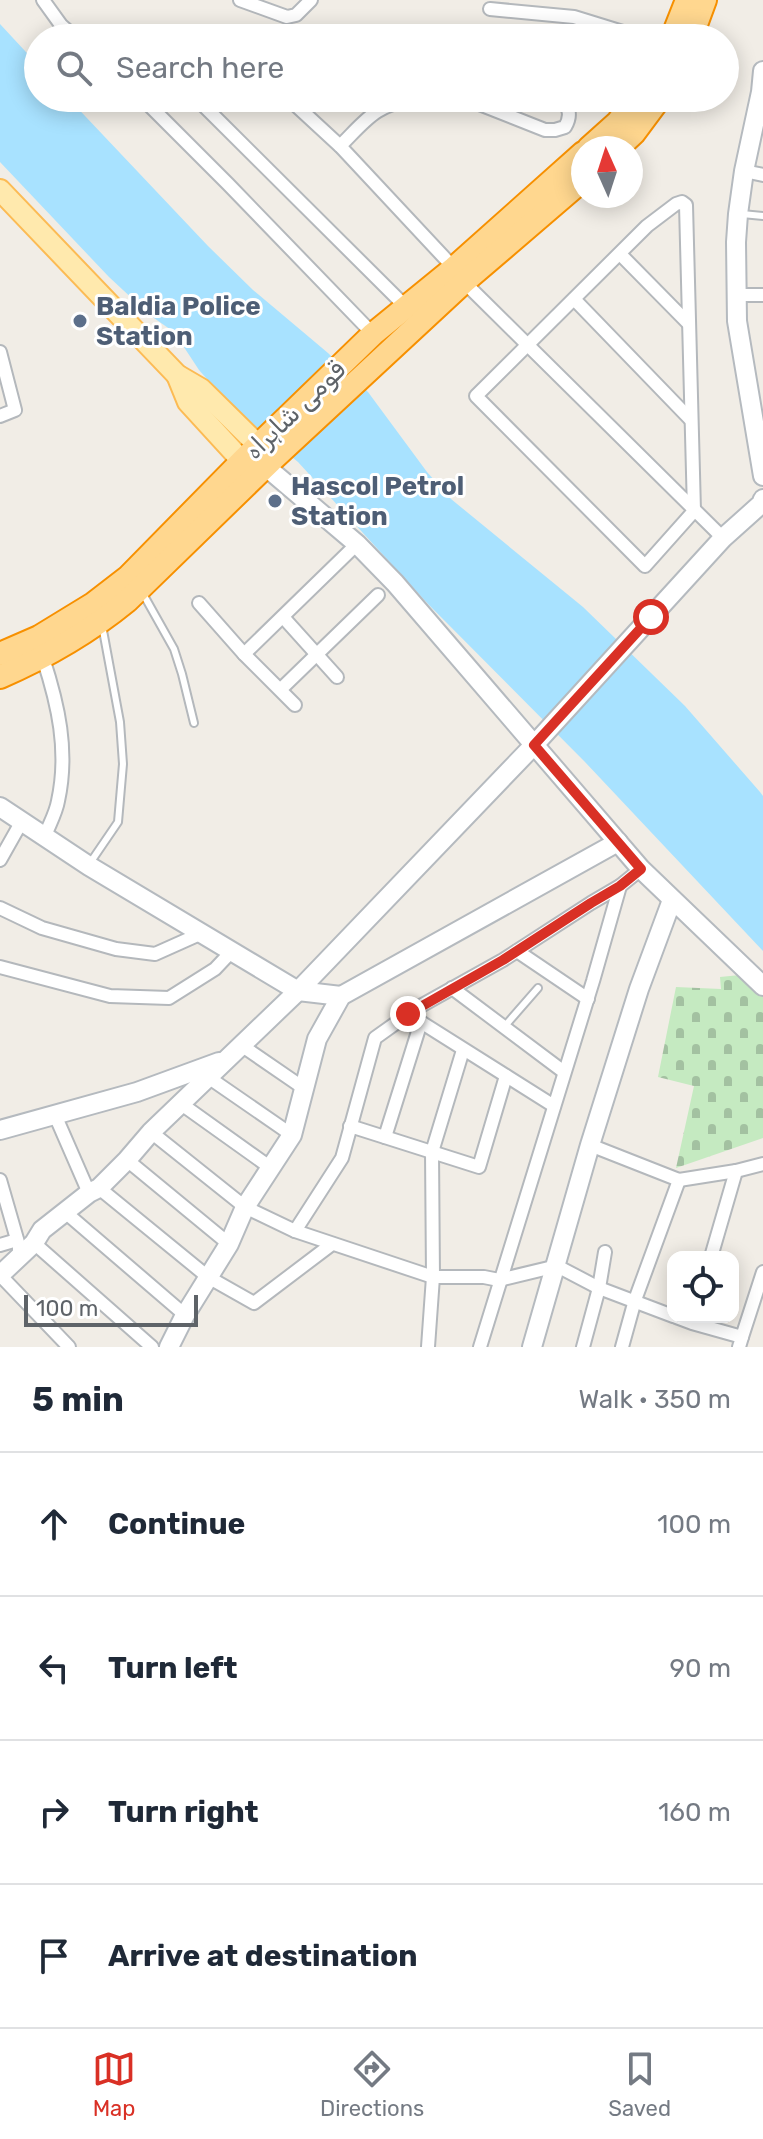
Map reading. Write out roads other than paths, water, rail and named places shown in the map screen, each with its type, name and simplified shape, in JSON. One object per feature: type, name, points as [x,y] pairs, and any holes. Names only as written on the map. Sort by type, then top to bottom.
[{"type":"highway","points":[[678,24],[687,0]]},
{"type":"highway","points":[[696,24],[705,0]]},
{"type":"highway","name":"قومی شاہراہ","points":[[603,136],[625,112]]},
{"type":"highway","points":[[631,136],[650,112]]},
{"type":"highway","name":"قومی شاہراہ","points":[[260,455],[388,352],[459,275],[571,166]]},
{"type":"highway","name":"قومی شاہراہ","points":[[0,677],[43,658],[101,622],[134,583],[373,334],[406,307],[459,275],[571,189]]},
{"type":"highway","name":"قومی شاہراہ","points":[[0,654],[39,637],[134,583]]},
{"type":"main road","points":[[0,190],[177,375],[188,402],[260,455]]},
{"type":"street","points":[[43,0],[60,24]]},
{"type":"street","points":[[240,0],[287,17],[296,15],[311,0]]},
{"type":"street","points":[[490,9],[574,17],[597,24]]},
{"type":"street","points":[[763,71],[754,173],[738,214],[737,295],[737,321],[763,476]]},
{"type":"street","points":[[156,112],[373,334]]},
{"type":"street","points":[[210,112],[406,307]]},
{"type":"street","points":[[303,112],[340,146],[459,275],[723,538]]},
{"type":"street","points":[[340,146],[374,112]]},
{"type":"street","points":[[499,112],[545,130],[555,130],[565,127],[570,120],[569,112]]},
{"type":"street","points":[[682,202],[686,205],[694,511],[645,566],[476,396],[574,299],[647,226],[676,204],[682,202]]},
{"type":"street","points":[[620,254],[689,324]]},
{"type":"street","points":[[737,295],[763,295]]},
{"type":"street","points":[[574,299],[691,420]]},
{"type":"street","points":[[0,352],[15,410],[0,416]]},
{"type":"street","points":[[260,455],[395,583],[641,869],[763,986]]},
{"type":"street","points":[[69,1347],[0,1275],[23,1247],[94,1191],[180,1103],[298,991],[534,745],[723,538],[762,504]]},
{"type":"street","points":[[244,654],[357,544]]},
{"type":"street","points":[[281,689],[378,595]]},
{"type":"street","points":[[199,603],[295,705]]},
{"type":"street","points":[[283,617],[337,677]]},
{"type":"street","points":[[43,658],[57,700],[63,750],[58,801],[45,836]]},
{"type":"street","points":[[0,807],[89,866],[298,991],[341,996]]},
{"type":"street","points":[[0,860],[22,821]]},
{"type":"street","points":[[169,1347],[229,1244],[245,1207],[292,1135],[317,1039],[341,996],[618,842]]},
{"type":"street","points":[[295,1231],[342,1158],[375,1038],[408,1014],[517,951],[620,886],[641,869]]},
{"type":"street","points":[[480,1347],[620,886]]},
{"type":"street","points":[[532,1347],[590,1145],[639,989],[672,900]]},
{"type":"street","points":[[0,908],[42,928],[116,949],[155,954],[202,933]]},
{"type":"street","points":[[0,967],[110,996],[169,998],[215,969],[232,951]]},
{"type":"street","points":[[517,951],[588,999]]},
{"type":"street","points":[[452,988],[564,1072]]},
{"type":"street","points":[[408,1014],[554,1106]]},
{"type":"street","points":[[385,1137],[421,1022]]},
{"type":"street","points":[[241,1045],[305,1089]]},
{"type":"street","points":[[428,1347],[433,1277],[432,1152],[463,1050]]},
{"type":"street","points":[[0,1130],[137,1092],[226,1060]]},
{"type":"street","points":[[350,1126],[479,1167],[506,1076]]},
{"type":"street","points":[[208,1077],[292,1135]]},
{"type":"street","points":[[180,1103],[271,1168]]},
{"type":"street","points":[[55,1115],[94,1191],[208,1277],[254,1303],[332,1244]]},
{"type":"street","points":[[151,1132],[245,1207],[295,1231],[332,1244],[433,1277],[499,1280],[557,1266],[599,1288],[667,1313]]},
{"type":"street","points":[[590,1145],[679,1180],[763,1164]]},
{"type":"street","points":[[127,1160],[229,1244]]},
{"type":"street","points":[[713,1251],[736,1171]]},
{"type":"street","points":[[0,1180],[23,1247]]},
{"type":"street","points":[[622,1347],[635,1300],[679,1180]]},
{"type":"street","points":[[65,1212],[185,1315]]},
{"type":"street","points":[[0,1245],[23,1247],[152,1347]]},
{"type":"street","points":[[583,1347],[605,1252]]},
{"type":"street","points":[[699,1323],[740,1342],[763,1272]]},
{"type":"lane","points":[[738,214],[763,216]]},
{"type":"lane","points":[[134,583],[174,649],[194,723]]},
{"type":"lane","points":[[89,866],[118,822],[123,764],[120,722],[101,622]]},
{"type":"lane","points":[[504,1027],[538,988]]},
{"type":"water","points":[[0,24],[24,50],[24,112],[81,112],[253,290],[328,353],[368,392],[427,472],[451,499],[583,607],[685,706],[760,792],[763,796],[763,951],[585,762],[428,604],[298,462],[220,394],[199,370],[174,332],[151,316],[109,277],[0,162]]},
{"type":"place","name":"Baldia Police Station","points":[[80,321]]},
{"type":"place","name":"Hascol Petrol Station","points":[[275,501]]}]
